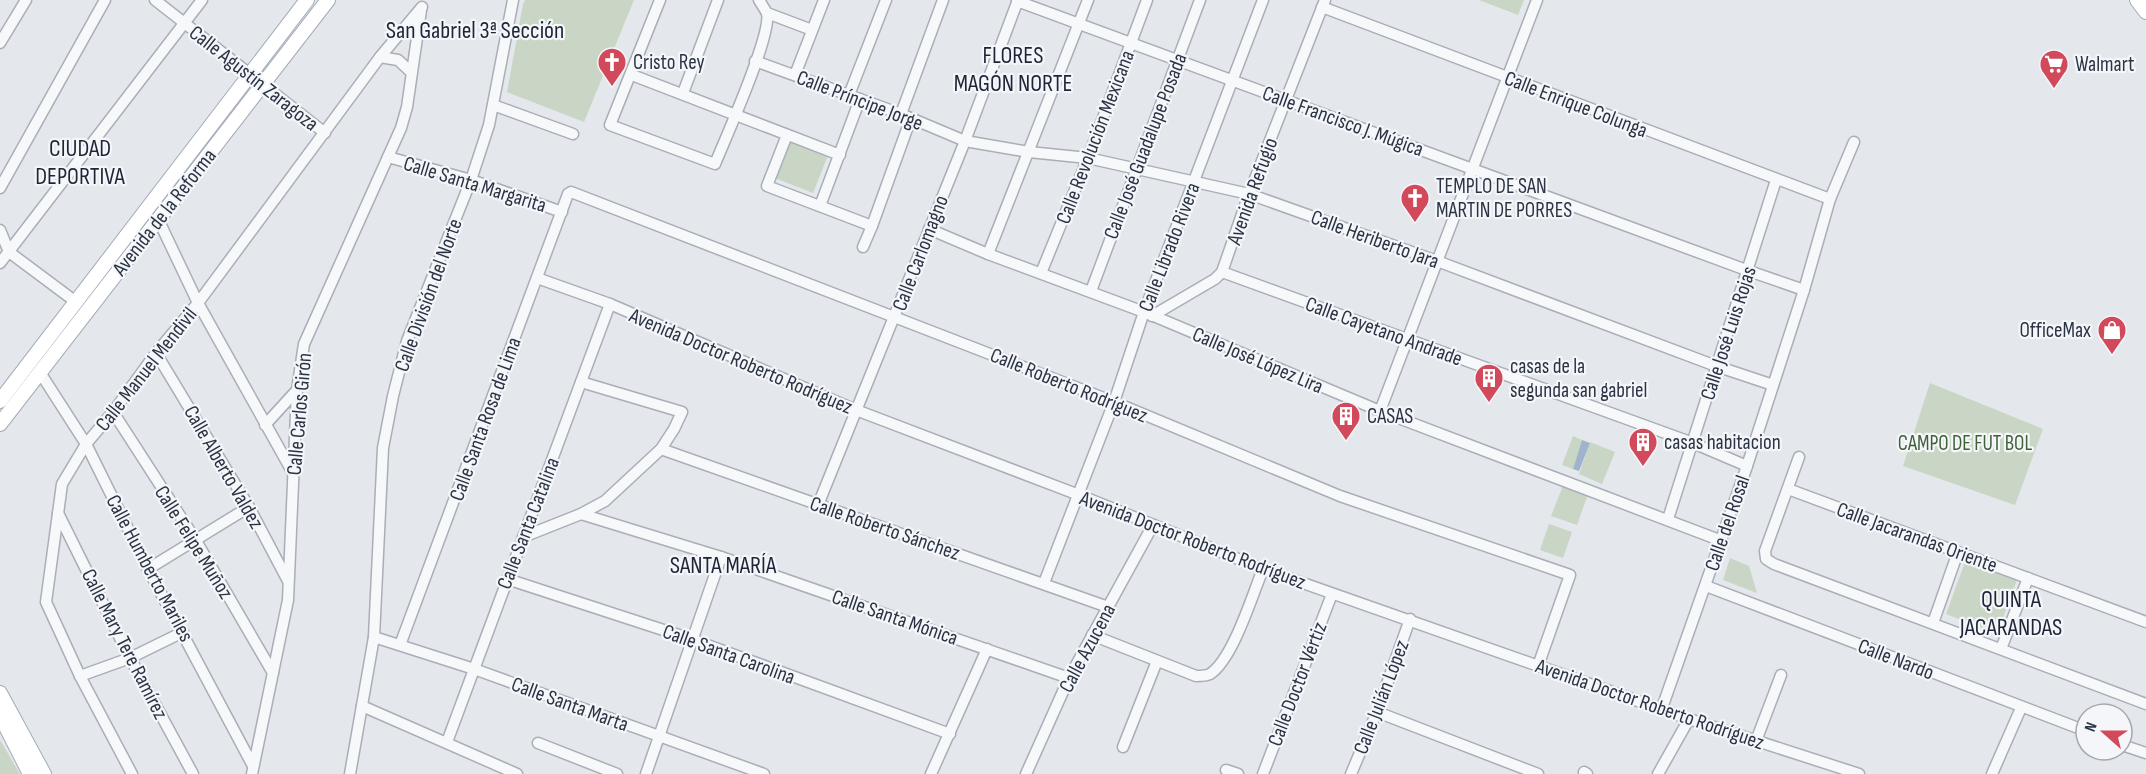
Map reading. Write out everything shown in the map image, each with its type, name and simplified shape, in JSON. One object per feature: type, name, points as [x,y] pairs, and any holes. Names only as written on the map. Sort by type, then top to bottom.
[{"type":"main road","name":"Avenida de la Reforma","points":[[0,401],[307,0]]},
{"type":"main road","name":"Avenida de la Reforma","points":[[0,424],[41,374],[328,0]]},
{"type":"main road","points":[[2137,0],[2146,12]]},
{"type":"main road","points":[[0,693],[44,774]]},
{"type":"main road","points":[[0,715],[30,774]]},
{"type":"street","points":[[0,43],[26,0]]},
{"type":"street","points":[[0,188],[105,0]]},
{"type":"street","name":"Calle Agustín Zaragoza","points":[[155,0],[326,133]]},
{"type":"street","points":[[0,263],[202,0]]},
{"type":"street","name":"Calle División del Norte","points":[[350,774],[374,637],[383,448],[393,396],[407,341],[471,180],[489,125],[513,0]]},
{"type":"street","points":[[660,0],[632,75],[610,125],[715,164],[768,25],[763,4]]},
{"type":"street","points":[[683,93],[718,0]]},
{"type":"street","points":[[795,75],[824,0]]},
{"type":"street","points":[[820,206],[840,155],[855,97],[886,0]]},
{"type":"street","points":[[863,247],[872,226],[943,0]]},
{"type":"street","points":[[988,254],[1088,0]]},
{"type":"street","name":"Calle Revolución Mexicana","points":[[1041,273],[1088,158],[1146,0]]},
{"type":"street","name":"Calle José Guadalupe Posada","points":[[1091,291],[1200,0]]},
{"type":"street","name":"Calle Librado Rivera","points":[[1044,583],[1148,314],[1194,181],[1263,0]]},
{"type":"street","points":[[1380,411],[1537,0]]},
{"type":"street","name":"Calle Francisco J. Múgica","points":[[1018,1],[1804,290]]},
{"type":"street","name":"Calle Carlomagno","points":[[818,505],[965,141],[1018,1]]},
{"type":"street","name":"Calle Manuel Mendivil","points":[[132,774],[80,676],[46,602],[62,484],[86,444],[113,412],[156,352],[198,303],[422,3]]},
{"type":"street","name":"Calle Carlos Girón","points":[[252,770],[288,600],[297,390],[304,344],[401,128],[422,3]]},
{"type":"street","points":[[763,4],[812,30]]},
{"type":"street","name":"Calle Enrique Colunga","points":[[1323,4],[1508,78],[1830,200]]},
{"type":"street","name":"Avenida Refugio","points":[[1148,314],[1215,279],[1222,272],[1249,194],[1323,4]]},
{"type":"street","points":[[380,57],[398,60],[411,72]]},
{"type":"street","name":"Calle Príncipe Jorge","points":[[755,61],[906,116],[965,141]]},
{"type":"street","points":[[632,75],[840,155]]},
{"type":"street","points":[[493,105],[573,134]]},
{"type":"street","points":[[787,135],[766,186],[872,226]]},
{"type":"street","name":"Calle Heriberto Jara","points":[[965,141],[1137,167],[1249,194],[1773,385]]},
{"type":"street","name":"Calle del Rosal","points":[[1662,708],[1747,466],[1804,290],[1830,200],[1854,142]]},
{"type":"street","name":"Calle Santa Margarita","points":[[388,157],[471,180],[562,212]]},
{"type":"street","name":"Calle José Luis Rojas","points":[[1668,519],[1716,366],[1749,271],[1776,180]]},
{"type":"street","name":"Calle Santa Rosa de Lima","points":[[400,645],[569,193]]},
{"type":"street","name":"Calle Roberto Rodríguez","points":[[569,193],[895,316],[1114,402],[1340,496],[1570,575],[1538,666]]},
{"type":"street","points":[[158,219],[198,303],[294,474]]},
{"type":"street","name":"Calle José López Lira","points":[[929,229],[988,254],[1148,314],[1380,411],[1722,541]]},
{"type":"street","points":[[0,230],[9,252],[76,302]]},
{"type":"street","name":"Calle Cayetano Andrade","points":[[1222,272],[1693,443],[1747,466]]},
{"type":"street","name":"Avenida Doctor Roberto Rodríguez","points":[[537,278],[610,304],[856,410],[1079,495],[1263,569],[1689,719],[1859,774]]},
{"type":"street","name":"Calle Santa Catalina","points":[[447,742],[610,304]]},
{"type":"street","name":"Calle Alberto Valdez","points":[[156,352],[249,507],[289,582]]},
{"type":"street","name":"Calle Humberto Mariles","points":[[41,374],[86,444],[252,770]]},
{"type":"street","points":[[523,537],[580,514],[605,501],[661,449],[682,412],[581,382]]},
{"type":"street","points":[[265,425],[297,390]]},
{"type":"street","name":"Calle Felipe Muñoz","points":[[113,412],[195,539],[273,673]]},
{"type":"street","name":"Calle Roberto Sánchez","points":[[661,449],[1108,607]]},
{"type":"street","points":[[1799,457],[1765,551],[1766,559],[1774,564],[2146,704]]},
{"type":"street","name":"Calle Jacarandas Oriente","points":[[1788,489],[2146,622]]},
{"type":"street","points":[[148,569],[249,507]]},
{"type":"street","name":"Calle Mary Tere Ramírez","points":[[58,513],[130,658],[193,774]]},
{"type":"street","name":"Calle Santa Mónica","points":[[580,514],[721,557],[1069,678]]},
{"type":"street","name":"Calle Azucena","points":[[1026,774],[1069,678],[1153,525]]},
{"type":"street","points":[[1933,623],[1958,552]]},
{"type":"street","points":[[646,774],[721,557]]},
{"type":"street","points":[[1092,635],[1196,676],[1209,675],[1221,663],[1233,644],[1263,569]]},
{"type":"street","points":[[2001,649],[2028,578]]},
{"type":"street","name":"Calle Santa Carolina","points":[[507,579],[691,639],[950,734]]},
{"type":"street","name":"Calle Nardo","points":[[1706,586],[2074,728]]},
{"type":"street","name":"Calle Doctor Vértiz","points":[[1263,774],[1332,594]]},
{"type":"street","name":"Calle Julián López","points":[[1351,774],[1377,712],[1410,619]]},
{"type":"street","points":[[80,676],[130,658],[183,632]]},
{"type":"street","name":"Calle Santa Marta","points":[[374,637],[474,669],[764,774]]},
{"type":"street","points":[[931,774],[987,649]]},
{"type":"street","points":[[1123,747],[1156,661]]},
{"type":"street","points":[[1756,741],[1781,675]]},
{"type":"street","points":[[362,706],[517,774]]},
{"type":"street","points":[[1992,774],[2021,708]]},
{"type":"street","points":[[1377,712],[1538,774]]},
{"type":"street","points":[[1658,774],[1689,719]]},
{"type":"street","points":[[538,743],[616,774]]},
{"type":"street","points":[[1227,770],[1238,774]]},
{"type":"green space","points":[[525,0],[634,0],[584,122],[507,92]]},
{"type":"green space","points":[[1479,0],[1524,0],[1518,15]]},
{"type":"green space","points":[[788,137],[829,153],[813,193],[772,177]]},
{"type":"green space","name":"CAMPO DE FUT BOL","points":[[1930,383],[2043,429],[2015,505],[1903,466]]},
{"type":"green space","points":[[1573,436],[1582,440],[1573,469],[1562,465]]},
{"type":"green space","points":[[1590,442],[1615,452],[1602,484],[1579,474]]},
{"type":"green space","points":[[1564,483],[1588,494],[1577,525],[1551,516]]},
{"type":"green space","points":[[1549,524],[1572,532],[1563,558],[1540,550]]},
{"type":"green space","points":[[1730,558],[1749,566],[1757,593],[1723,580]]},
{"type":"green space","points":[[1965,562],[2017,580],[1997,634],[1946,614]]},
{"type":"green space","points":[[0,740],[20,774],[0,774]]},
{"type":"water","points":[[1582,440],[1590,443],[1579,471],[1573,469]]},
{"type":"place","name":"Cristo Rey","points":[[612,88]]},
{"type":"place","name":"Walmart","points":[[2054,90]]},
{"type":"place","name":"TEMPLO DE SAN MARTIN DE PORRES","points":[[1415,224]]},
{"type":"place","name":"OfficeMax","points":[[2112,356]]},
{"type":"place","name":"casas de la segunda san gabriel","points":[[1489,404]]},
{"type":"place","name":"CASAS","points":[[1346,442]]},
{"type":"place","name":"casas habitacion","points":[[1643,468]]},
{"type":"district","name":"San Gabriel 3ª Sección","points":[[475,30]]},
{"type":"district","name":"FLORES MAGÓN NORTE","points":[[1013,69]]},
{"type":"district","name":"CIUDAD DEPORTIVA","points":[[80,162]]},
{"type":"district","name":"SANTA MARÍA","points":[[723,565]]},
{"type":"district","name":"QUINTA JACARANDAS","points":[[2011,613]]}]
